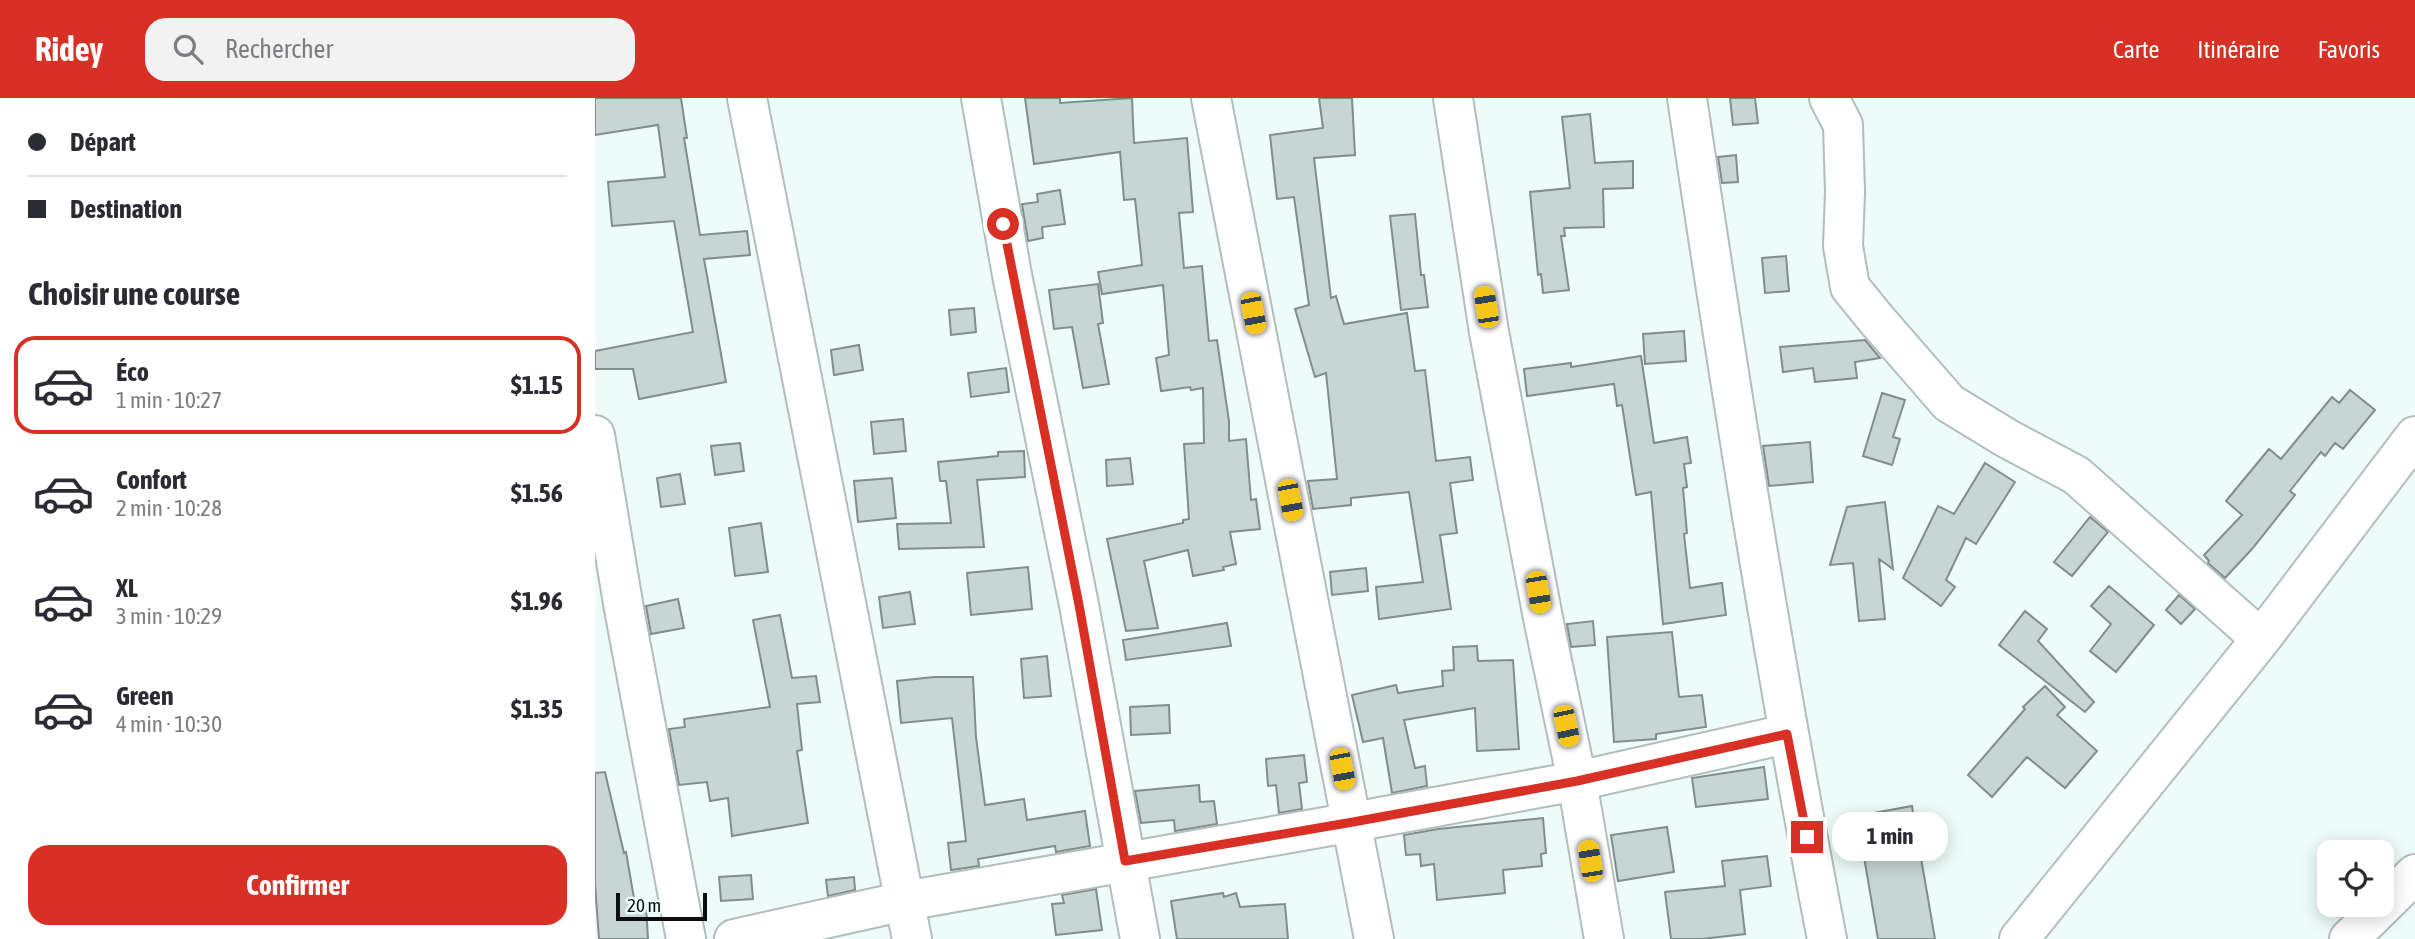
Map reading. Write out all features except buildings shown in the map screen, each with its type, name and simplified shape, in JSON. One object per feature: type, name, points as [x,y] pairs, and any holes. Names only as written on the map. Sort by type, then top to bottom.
[{"type":"street","points":[[747,98],[912,939]]},
{"type":"street","points":[[981,98],[1012,275],[1079,605],[1140,939]]},
{"type":"street","points":[[1211,98],[1374,939]]},
{"type":"street","points":[[1453,98],[1489,332],[1577,781],[1604,939]]},
{"type":"street","points":[[1687,98],[1733,406],[1787,734],[1827,939]]},
{"type":"street","points":[[1829,98],[1843,125],[1843,246],[1850,287],[1949,403],[2008,439],[2076,475],[2261,639]]},
{"type":"street","points":[[595,435],[624,609],[686,939]]},
{"type":"street","points":[[2019,939],[2261,639],[2415,436]]},
{"type":"street","points":[[734,939],[905,901],[1577,781],[1787,734]]},
{"type":"street","points":[[2349,939],[2415,874]]},
{"type":"route","points":[[1003,224],[1079,605],[1125,861],[1577,781],[1787,734],[1807,837]]}]
